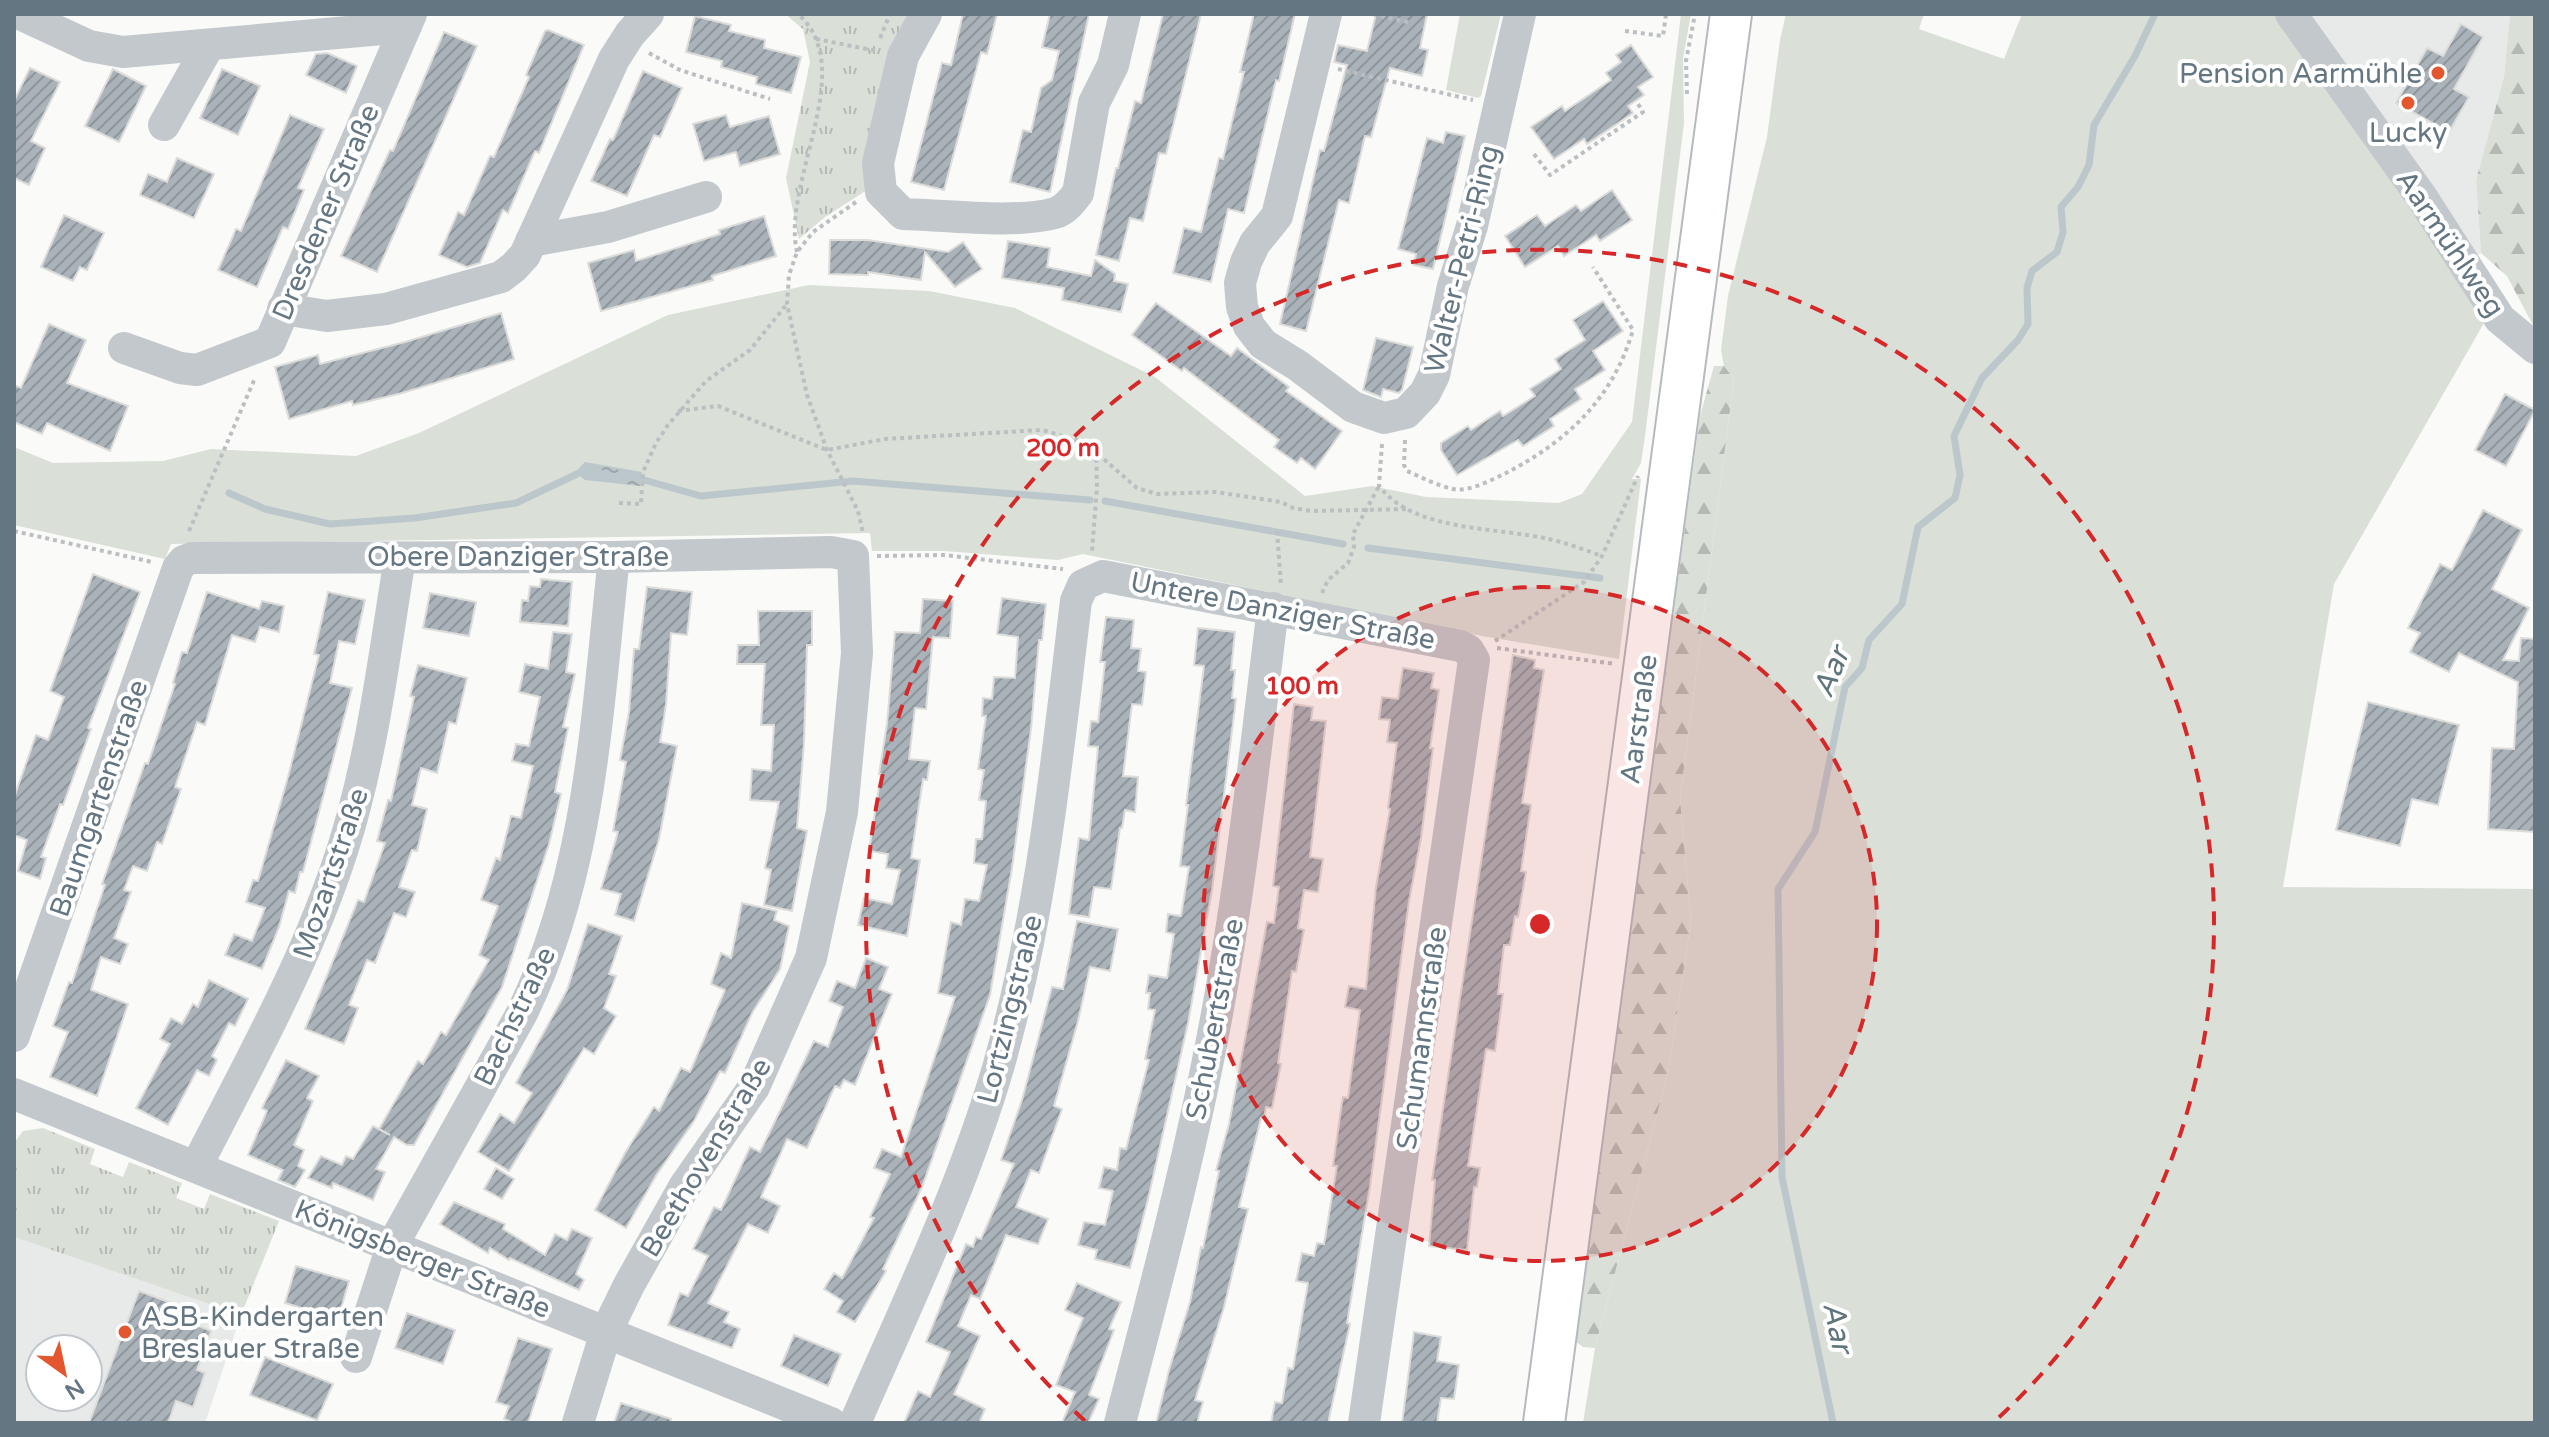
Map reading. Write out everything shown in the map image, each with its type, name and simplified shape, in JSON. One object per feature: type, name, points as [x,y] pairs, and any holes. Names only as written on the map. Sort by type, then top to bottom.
[{"type":"main road","name":"Aarstraße","points":[[1544,1423],[1731,14]]},
{"type":"street","points":[[283,309],[327,316],[386,309],[501,277],[514,267],[525,255],[624,43],[648,14]]},
{"type":"street","points":[[926,14],[889,53],[878,163],[881,192],[903,214],[1012,217],[1056,213],[1069,205],[1078,193],[1094,103],[1113,65],[1125,14]]},
{"type":"street","points":[[1326,14],[1277,216],[1255,243],[1246,262],[1240,283],[1242,307],[1249,326],[1263,344],[1353,407],[1394,424]]},
{"type":"street","name":"Walter-Petri-Ring","points":[[1394,424],[1425,393],[1434,375],[1453,286],[1472,226],[1520,14]]},
{"type":"street","name":"Aarmühlweg","points":[[2291,14],[2421,196],[2500,319],[2535,348]]},
{"type":"street","name":"Dresdener Straße","points":[[21,21],[111,52],[209,45],[408,21]]},
{"type":"street","name":"Dresdener Straße","points":[[124,348],[180,368],[197,370],[270,342],[408,21]]},
{"type":"street","points":[[164,125],[209,45]]},
{"type":"street","points":[[531,241],[608,227],[706,197]]},
{"type":"street","name":"Obere Danziger Straße","points":[[181,565],[192,558],[614,557],[831,552],[859,556]]},
{"type":"street","name":"Beethovenstraße","points":[[578,1423],[606,1332],[684,1187],[754,1087],[811,958],[842,812],[857,653],[859,556]]},
{"type":"street","name":"Bachstraße","points":[[356,1357],[392,1246],[522,1013],[535,986],[564,903],[588,793],[614,557]]},
{"type":"street","name":"Mozartstraße","points":[[196,1167],[296,972],[343,848],[365,770],[400,558]]},
{"type":"street","name":"Baumgartenstraße","points":[[14,1036],[181,565]]},
{"type":"street","name":"Untere Danziger Straße","points":[[1098,577],[1460,646],[1472,654]]},
{"type":"street","name":"Lortzingstraße","points":[[855,1423],[957,1188],[997,1068],[1025,962],[1047,842],[1076,601],[1079,590],[1098,577]]},
{"type":"street","name":"Schubertstraße","points":[[1120,1423],[1183,1177],[1212,1040],[1237,902],[1273,608]]},
{"type":"street","name":"Schumannstraße","points":[[1364,1423],[1474,666],[1472,654]]},
{"type":"street","name":"Königsberger Straße","points":[[14,1094],[831,1423]]},
{"type":"path","points":[[797,252],[792,233],[794,211],[823,92],[823,70],[816,39],[808,23],[798,14]]},
{"type":"path","points":[[808,23],[809,14]]},
{"type":"path","points":[[816,39],[889,53],[890,14]]},
{"type":"path","points":[[1373,14],[1411,23]]},
{"type":"path","points":[[1625,31],[1663,36],[1666,14]]},
{"type":"path","points":[[624,43],[680,70],[770,99]]},
{"type":"path","points":[[1314,63],[1499,106]]},
{"type":"path","points":[[1534,154],[1550,175],[1643,112],[1638,104]]},
{"type":"path","points":[[881,192],[861,199],[813,232],[797,252],[789,275],[787,304],[807,395],[827,450],[858,511],[859,556],[944,555],[1055,566],[1098,577],[1092,551],[1096,452]]},
{"type":"path","points":[[1394,424],[1407,471],[1454,489],[1470,488],[1497,477],[1529,461],[1563,436],[1591,410],[1610,382],[1624,359],[1633,330],[1593,267]]},
{"type":"path","points":[[619,503],[641,504],[643,472],[656,443],[678,411],[706,381],[750,350],[787,304]]},
{"type":"path","points":[[14,531],[181,565],[188,533],[270,342]]},
{"type":"path","points":[[678,411],[718,406],[827,450],[885,439],[1042,430],[1083,442],[1137,488],[1157,494],[1216,492],[1281,502],[1311,511],[1410,509]]},
{"type":"path","points":[[1314,617],[1328,580],[1348,563],[1354,547],[1353,534],[1379,486],[1394,424]]},
{"type":"path","points":[[1623,665],[1487,646],[1584,582],[1602,556],[1640,473]]},
{"type":"path","points":[[1379,486],[1390,500],[1455,525],[1549,539],[1602,556]]},
{"type":"path","points":[[1273,608],[1281,587],[1277,531]]},
{"type":"shaded area","points":[[2302,14],[2510,14],[2504,77],[2476,180],[2481,253],[2473,259]]},
{"type":"shaded area","name":"ASB-Kindergarten Breslauer Straße","points":[[14,1237],[241,1315],[205,1423],[14,1423]]},
{"type":"green space","points":[[785,14],[911,14],[867,190],[825,217],[799,239],[786,178],[810,62],[803,29]]},
{"type":"green space","points":[[1460,14],[1501,14],[1478,98],[1446,90]]},
{"type":"green space","points":[[1681,14],[1691,14],[1683,58],[1684,123],[1645,436],[1641,463],[1632,479],[1641,479],[1619,659],[1482,636],[1083,554],[1058,560],[944,551],[872,551],[870,533],[171,544],[165,559],[14,525],[14,447],[53,463],[163,461],[211,449],[356,456],[419,433],[668,315],[809,285],[929,291],[1015,308],[1155,377],[1305,496],[1372,486],[1426,497],[1559,503],[1582,494],[1632,422]]},
{"type":"green space","points":[[1786,14],[1924,14],[1919,29],[2004,59],[2022,14],[2278,14],[2395,179],[2484,323],[2334,584],[2283,887],[2535,889],[2535,1423],[1583,1423],[1595,1348],[1668,1073],[1691,921],[1680,799],[1734,379],[1724,366],[1721,350],[1728,296],[1767,137]]},
{"type":"green space","points":[[2510,14],[2535,14],[2535,329],[2507,276],[2481,253],[2476,180],[2504,77]]},
{"type":"green space","points":[[1714,366],[1724,366],[1734,379],[1680,799],[1691,921],[1668,1073],[1595,1348],[1583,1347],[1575,1341],[1700,416]]},
{"type":"green space","points":[[43,1128],[95,1149],[90,1164],[123,1177],[129,1162],[182,1183],[176,1198],[204,1209],[210,1194],[279,1221],[241,1315],[14,1237],[14,1143],[23,1131]]},
{"type":"water","points":[[585,462],[642,472],[640,486],[585,480],[577,474],[577,470]]},
{"type":"building","points":[[963,14],[997,14],[987,54],[981,52],[944,190],[911,182],[942,63],[951,65]]},
{"type":"building","points":[[1050,14],[1089,14],[1050,192],[1010,182],[1023,130],[1031,132],[1041,88],[1052,80],[1059,51],[1042,47]]},
{"type":"building","points":[[1163,14],[1201,14],[1166,154],[1159,153],[1143,221],[1130,218],[1119,261],[1096,255],[1116,168],[1135,101],[1141,103]]},
{"type":"building","points":[[1254,14],[1295,14],[1244,213],[1228,209],[1211,282],[1173,273],[1184,228],[1201,232],[1219,158],[1223,159]]},
{"type":"building","points":[[1376,14],[1427,14],[1420,48],[1428,50],[1422,76],[1390,68],[1371,137],[1365,136],[1349,203],[1339,200],[1306,331],[1280,324],[1320,150],[1324,151],[1347,65],[1334,62],[1338,45],[1367,51]]},
{"type":"building","points":[[695,16],[731,25],[729,31],[765,40],[764,48],[801,57],[791,93],[756,84],[757,77],[721,67],[722,61],[686,52]]},
{"type":"building","name":"Pension Aarmühle","points":[[2461,24],[2483,37],[2454,89],[2469,97],[2449,132],[2396,103],[2427,48],[2443,56]]},
{"type":"building","points":[[548,30],[584,45],[539,153],[535,151],[508,213],[503,210],[480,263],[467,267],[439,255],[458,212],[464,215],[490,156],[494,157],[529,77],[526,75]]},
{"type":"building","points":[[444,32],[477,46],[377,272],[341,256],[390,150],[393,151]]},
{"type":"building","points":[[1631,45],[1653,77],[1638,87],[1644,95],[1628,106],[1633,113],[1587,144],[1584,139],[1554,159],[1531,127],[1562,106],[1565,111],[1611,80],[1606,73],[1621,62],[1616,55]]},
{"type":"building","points":[[327,53],[357,66],[346,93],[306,75],[316,54]]},
{"type":"building","points":[[30,68],[60,82],[31,141],[45,148],[29,185],[14,178],[14,101]]},
{"type":"building","points":[[113,69],[146,86],[119,142],[85,126]]},
{"type":"building","points":[[222,69],[260,86],[238,135],[200,118]]},
{"type":"building","points":[[643,71],[682,88],[660,137],[654,135],[627,196],[591,181]]},
{"type":"building","points":[[290,115],[324,129],[298,188],[304,190],[288,229],[283,227],[257,287],[218,270],[236,229],[241,231]]},
{"type":"building","points":[[726,115],[730,127],[769,116],[780,154],[740,166],[736,152],[704,161],[693,124]]},
{"type":"building","points":[[1446,132],[1465,136],[1433,269],[1414,265],[1416,254],[1398,249],[1427,138],[1443,143]]},
{"type":"building","points":[[177,158],[214,174],[194,218],[140,195],[148,174],[167,182]]},
{"type":"building","points":[[1612,190],[1632,220],[1600,241],[1596,235],[1564,256],[1558,246],[1525,267],[1505,236],[1537,215],[1545,226],[1576,205],[1581,211]]},
{"type":"building","points":[[64,215],[104,233],[87,270],[80,267],[73,281],[41,267]]},
{"type":"building","points":[[764,216],[776,256],[712,276],[713,280],[601,311],[588,263],[634,250],[636,261]]},
{"type":"building","points":[[830,240],[868,240],[948,252],[963,242],[982,269],[955,287],[925,252],[921,280],[868,272],[868,275],[829,274]]},
{"type":"building","points":[[1008,241],[1050,248],[1047,267],[1091,276],[1095,260],[1115,274],[1114,281],[1128,284],[1121,312],[1062,300],[1064,288],[1002,278]]},
{"type":"building","points":[[1603,301],[1623,331],[1593,351],[1605,370],[1575,389],[1581,399],[1550,419],[1554,426],[1523,446],[1518,440],[1457,475],[1441,450],[1441,443],[1468,426],[1471,430],[1500,411],[1503,416],[1535,396],[1530,389],[1561,369],[1555,359],[1585,340],[1573,320]]},
{"type":"building","points":[[1156,303],[1231,356],[1237,348],[1289,387],[1286,391],[1342,431],[1315,469],[1301,458],[1297,463],[1274,447],[1279,440],[1184,368],[1182,371],[1132,335]]},
{"type":"building","points":[[501,313],[514,359],[402,393],[353,405],[352,401],[289,419],[275,367],[318,355],[320,364]]},
{"type":"building","points":[[49,324],[86,340],[67,383],[128,406],[110,451],[47,423],[42,434],[14,422],[14,385],[21,388]]},
{"type":"building","points":[[1376,338],[1413,347],[1399,393],[1383,389],[1381,397],[1363,390]]},
{"type":"building","points":[[2505,394],[2535,410],[2506,466],[2475,450]]},
{"type":"building","points":[[2483,510],[2522,530],[2492,589],[2529,608],[2503,660],[2519,661],[2521,638],[2535,639],[2535,832],[2488,829],[2492,748],[2514,749],[2518,682],[2459,653],[2449,672],[2410,652],[2420,633],[2408,628],[2440,564],[2452,570]]},
{"type":"building","points":[[93,574],[140,592],[88,728],[91,729],[63,805],[60,804],[41,857],[46,858],[40,879],[18,871],[27,840],[14,835],[14,798],[36,735],[48,740],[64,697],[50,691]]},
{"type":"building","points":[[541,579],[572,582],[568,626],[520,622],[522,600],[528,601],[530,586],[540,587]]},
{"type":"building","points":[[647,587],[692,592],[687,635],[671,633],[660,742],[677,746],[659,839],[634,921],[615,915],[621,894],[601,889],[618,832],[613,831],[626,762],[620,760],[629,712],[634,649],[639,649]]},
{"type":"building","points":[[207,592],[259,609],[262,601],[284,606],[279,632],[260,627],[255,642],[232,635],[205,725],[197,722],[175,787],[181,789],[162,844],[157,842],[147,871],[133,866],[124,890],[131,892],[114,938],[128,944],[120,964],[101,957],[91,990],[128,1004],[97,1096],[50,1077],[68,1032],[53,1026],[69,982],[72,983],[105,885],[102,884],[175,684],[182,652],[187,653]]},
{"type":"building","points":[[328,592],[365,600],[355,644],[339,641],[330,683],[352,688],[303,872],[300,872],[295,893],[289,891],[262,969],[225,955],[234,934],[252,941],[265,908],[246,902],[253,880],[258,881],[288,777],[319,655],[314,654]]},
{"type":"building","points":[[430,593],[476,602],[469,636],[423,628]]},
{"type":"building","points":[[1002,598],[1046,604],[1012,868],[990,995],[922,1187],[883,1269],[886,1271],[855,1322],[837,1312],[843,1301],[824,1289],[834,1273],[842,1278],[874,1218],[870,1217],[890,1174],[874,1168],[882,1149],[901,1157],[955,997],[938,993],[951,922],[961,925],[965,899],[979,901],[987,865],[974,863],[976,839],[982,839],[986,801],[979,800],[984,770],[978,769],[986,716],[982,716],[983,698],[992,699],[994,677],[1015,678],[1018,637],[997,634]]},
{"type":"building","points":[[923,599],[953,601],[950,638],[933,637],[926,709],[915,708],[909,759],[930,761],[927,780],[923,779],[911,858],[920,860],[907,936],[858,925],[864,898],[892,904],[900,870],[886,868],[888,854],[869,851],[887,724],[895,632],[920,633]]},
{"type":"building","points":[[758,611],[812,611],[812,645],[807,645],[797,828],[807,831],[792,911],[764,905],[771,870],[765,868],[779,802],[750,800],[752,769],[771,771],[774,725],[761,725],[765,664],[737,664],[738,645],[759,645]]},
{"type":"building","points":[[1106,617],[1134,620],[1131,648],[1141,649],[1138,671],[1146,672],[1142,705],[1132,704],[1123,776],[1138,777],[1135,812],[1125,810],[1111,889],[1094,887],[1089,917],[1069,914],[1079,838],[1089,840],[1098,747],[1088,746],[1091,721],[1098,722],[1105,662],[1100,662]]},
{"type":"building","points":[[1198,628],[1235,632],[1231,670],[1235,670],[1232,698],[1236,699],[1212,890],[1188,1023],[1130,1268],[1095,1259],[1097,1250],[1078,1245],[1084,1222],[1105,1225],[1113,1191],[1099,1188],[1104,1167],[1117,1170],[1120,1148],[1126,1149],[1149,1060],[1145,1059],[1155,1010],[1148,1009],[1150,993],[1146,993],[1149,975],[1167,978],[1174,934],[1166,932],[1168,914],[1181,916],[1189,867],[1180,866],[1204,666],[1194,665]]},
{"type":"building","points":[[553,632],[572,634],[566,672],[575,674],[563,727],[568,728],[555,792],[561,794],[549,844],[502,987],[414,1145],[407,1145],[394,1137],[376,1169],[385,1172],[373,1200],[333,1183],[332,1188],[308,1178],[321,1156],[342,1165],[346,1156],[353,1159],[373,1126],[390,1135],[379,1129],[418,1061],[423,1064],[441,1032],[446,1035],[489,960],[479,955],[498,906],[481,900],[496,858],[500,860],[511,816],[521,818],[533,766],[512,761],[516,744],[529,746],[540,697],[519,692],[525,664],[548,669]]},
{"type":"building","points":[[1513,655],[1535,660],[1534,668],[1544,670],[1522,803],[1531,805],[1521,871],[1526,872],[1510,945],[1504,945],[1498,994],[1503,994],[1495,1051],[1486,1049],[1468,1166],[1480,1168],[1477,1187],[1474,1187],[1467,1250],[1429,1246],[1435,1180],[1432,1180]]},
{"type":"building","points":[[418,665],[467,678],[456,724],[449,722],[437,773],[421,768],[412,805],[427,809],[417,851],[412,850],[399,887],[415,892],[406,917],[394,913],[375,963],[367,960],[349,1005],[358,1008],[344,1044],[305,1029],[358,900],[364,902],[385,843],[377,841],[388,800],[391,801]]},
{"type":"building","points":[[1403,668],[1434,673],[1431,688],[1439,690],[1421,838],[1347,1323],[1350,1324],[1328,1423],[1271,1423],[1275,1402],[1282,1403],[1288,1368],[1293,1369],[1308,1283],[1296,1281],[1302,1253],[1314,1256],[1317,1243],[1324,1244],[1337,1166],[1333,1166],[1341,1109],[1343,1097],[1348,1098],[1360,1010],[1345,1007],[1349,986],[1366,989],[1376,887],[1390,809],[1397,743],[1387,742],[1390,720],[1379,719],[1382,697],[1398,699]]},
{"type":"building","points":[[2368,702],[2459,725],[2438,805],[2412,799],[2400,846],[2336,830]]},
{"type":"building","points":[[1294,704],[1313,707],[1311,720],[1326,721],[1310,857],[1323,859],[1318,892],[1304,890],[1298,928],[1304,930],[1296,972],[1292,971],[1278,1063],[1281,1064],[1272,1108],[1266,1107],[1264,1118],[1261,1118],[1239,1207],[1248,1209],[1224,1307],[1195,1400],[1203,1402],[1197,1423],[1156,1423],[1203,1248],[1267,922],[1274,923],[1279,887],[1273,886]]},
{"type":"building","points":[[742,903],[777,911],[774,920],[789,926],[780,969],[752,1013],[725,1073],[720,1071],[694,1121],[657,1174],[626,1228],[595,1210],[654,1107],[659,1111],[681,1068],[690,1072],[725,990],[711,984],[721,953],[731,958]]},
{"type":"building","points":[[1077,921],[1118,929],[1110,971],[1090,967],[1054,1106],[1062,1109],[1039,1173],[1031,1170],[1016,1207],[1048,1219],[1038,1244],[1006,1235],[980,1299],[971,1295],[958,1326],[980,1336],[954,1394],[985,1409],[979,1423],[904,1423],[918,1391],[930,1397],[950,1352],[926,1342],[966,1244],[973,1247],[976,1237],[981,1239],[1014,1164],[1001,1160],[1022,1100],[1052,987],[1063,989]]},
{"type":"building","points":[[588,924],[622,936],[609,974],[616,976],[604,1008],[616,1016],[594,1054],[584,1048],[509,1171],[478,1152],[500,1114],[514,1123],[532,1093],[516,1083],[567,990]]},
{"type":"building","points":[[866,958],[888,967],[879,989],[892,994],[855,1085],[844,1080],[840,1088],[835,1086],[807,1148],[787,1139],[761,1197],[780,1206],[768,1233],[748,1224],[708,1303],[729,1312],[724,1322],[740,1329],[732,1348],[668,1325],[680,1293],[688,1296],[708,1256],[693,1249],[714,1207],[721,1210],[750,1147],[760,1152],[814,1041],[828,1047],[843,1007],[829,1001],[837,981],[855,988]]},
{"type":"building","points":[[209,980],[248,999],[235,1026],[229,1023],[212,1056],[217,1060],[209,1076],[197,1070],[168,1125],[136,1108],[170,1044],[160,1039],[171,1018],[182,1024],[193,1004],[198,1007]]},
{"type":"building","points":[[286,1060],[319,1076],[307,1098],[313,1101],[294,1145],[304,1150],[298,1166],[305,1170],[295,1187],[278,1180],[283,1170],[248,1155],[267,1111],[262,1108]]},
{"type":"building","points":[[496,1168],[514,1179],[502,1199],[484,1189]]},
{"type":"building","points":[[454,1202],[505,1224],[503,1229],[545,1255],[555,1234],[567,1240],[572,1229],[592,1238],[576,1274],[584,1280],[579,1290],[509,1260],[490,1248],[488,1253],[440,1224]]},
{"type":"building","points":[[296,1266],[349,1281],[338,1319],[285,1303]]},
{"type":"building","points":[[1077,1283],[1121,1302],[1109,1329],[1114,1330],[1089,1395],[1099,1399],[1088,1423],[1062,1423],[1075,1392],[1056,1385],[1083,1318],[1065,1310]]},
{"type":"building","points":[[139,1291],[193,1311],[189,1322],[211,1331],[197,1370],[205,1373],[193,1407],[176,1401],[168,1423],[89,1423],[93,1413],[104,1413],[104,1383]]},
{"type":"building","points":[[407,1313],[455,1330],[443,1364],[395,1348]]},
{"type":"building","points":[[1414,1332],[1441,1337],[1437,1361],[1459,1365],[1454,1399],[1441,1398],[1437,1423],[1402,1423]]},
{"type":"building","points":[[794,1335],[841,1354],[828,1386],[781,1366]]},
{"type":"building","points":[[518,1338],[552,1349],[528,1423],[504,1419],[509,1406],[496,1402]]},
{"type":"building","points":[[265,1357],[333,1384],[317,1420],[250,1395]]},
{"type":"building","points":[[621,1403],[671,1419],[670,1423],[614,1423]]},
{"type":"waterway","name":"Aar","points":[[1833,1423],[1782,1177],[1778,889],[1815,832],[1845,687],[1862,668],[1869,640],[1902,604],[1918,527],[1955,498],[1960,475],[1954,436],[1982,378],[2018,340],[2028,324],[2027,288],[2032,271],[2057,252],[2063,232],[2061,207],[2078,187],[2089,165],[2094,125],[2135,56],[2155,14]]},
{"type":"waterway","points":[[229,493],[265,509],[330,524],[415,518],[516,503],[577,474]]},
{"type":"waterway","points":[[644,480],[701,496],[853,481],[1090,500]]},
{"type":"waterway","points":[[1105,501],[1343,544]]},
{"type":"waterway","points":[[1368,548],[1600,578]]},
{"type":"place","name":"Pension Aarmühle","points":[[2438,73]]},
{"type":"place","name":"Lucky","points":[[2408,103]]},
{"type":"place","name":"ASB-Kindergarten Breslauer Straße","points":[[125,1332]]}]
